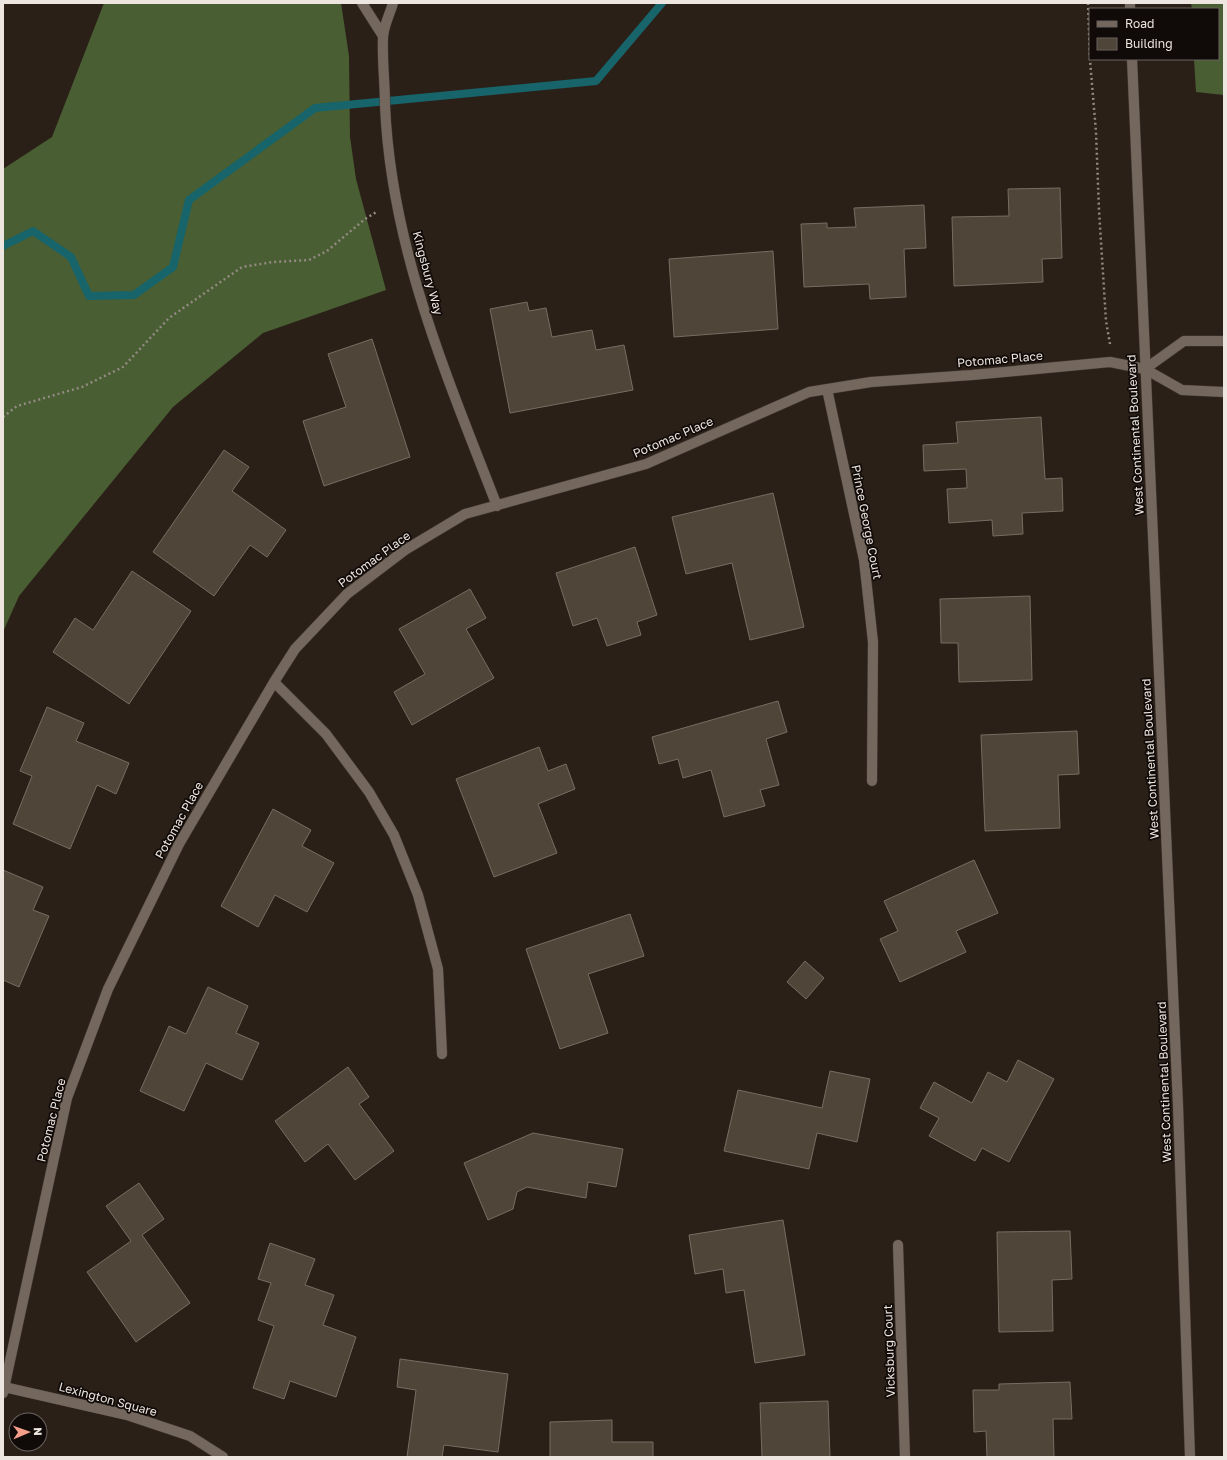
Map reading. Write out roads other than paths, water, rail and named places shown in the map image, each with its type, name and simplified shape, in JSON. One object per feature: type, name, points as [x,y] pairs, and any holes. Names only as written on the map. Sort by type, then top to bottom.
[{"type":"street","points":[[362,3],[383,36]]},
{"type":"street","name":"Kingsbury Way","points":[[393,3],[383,36],[387,142],[395,200],[408,254],[432,337],[497,506]]},
{"type":"street","name":"West Continental Boulevard","points":[[1132,60],[1178,1098],[1190,1457]]},
{"type":"street","points":[[1145,369],[1184,341],[1224,341]]},
{"type":"street","name":"Potomac Place","points":[[4,1390],[67,1098],[108,988],[178,844],[274,682],[295,648],[347,594],[405,550],[465,514],[646,464],[809,392],[871,382],[972,375],[1110,362],[1145,369],[1182,390],[1224,392]]},
{"type":"street","name":"Prince George Court","points":[[827,390],[864,560],[873,642],[872,782]]},
{"type":"street","points":[[274,682],[326,734],[369,792],[394,835],[418,894],[438,969],[442,1054]]},
{"type":"street","name":"Vicksburg Court","points":[[898,1245],[906,1457]]},
{"type":"street","name":"Lexington Square","points":[[4,1390],[127,1415],[190,1436],[223,1457]]},
{"type":"waterway","points":[[3,246],[33,231],[71,257],[89,296],[134,295],[173,267],[189,200],[315,108],[596,81],[662,3]]}]
